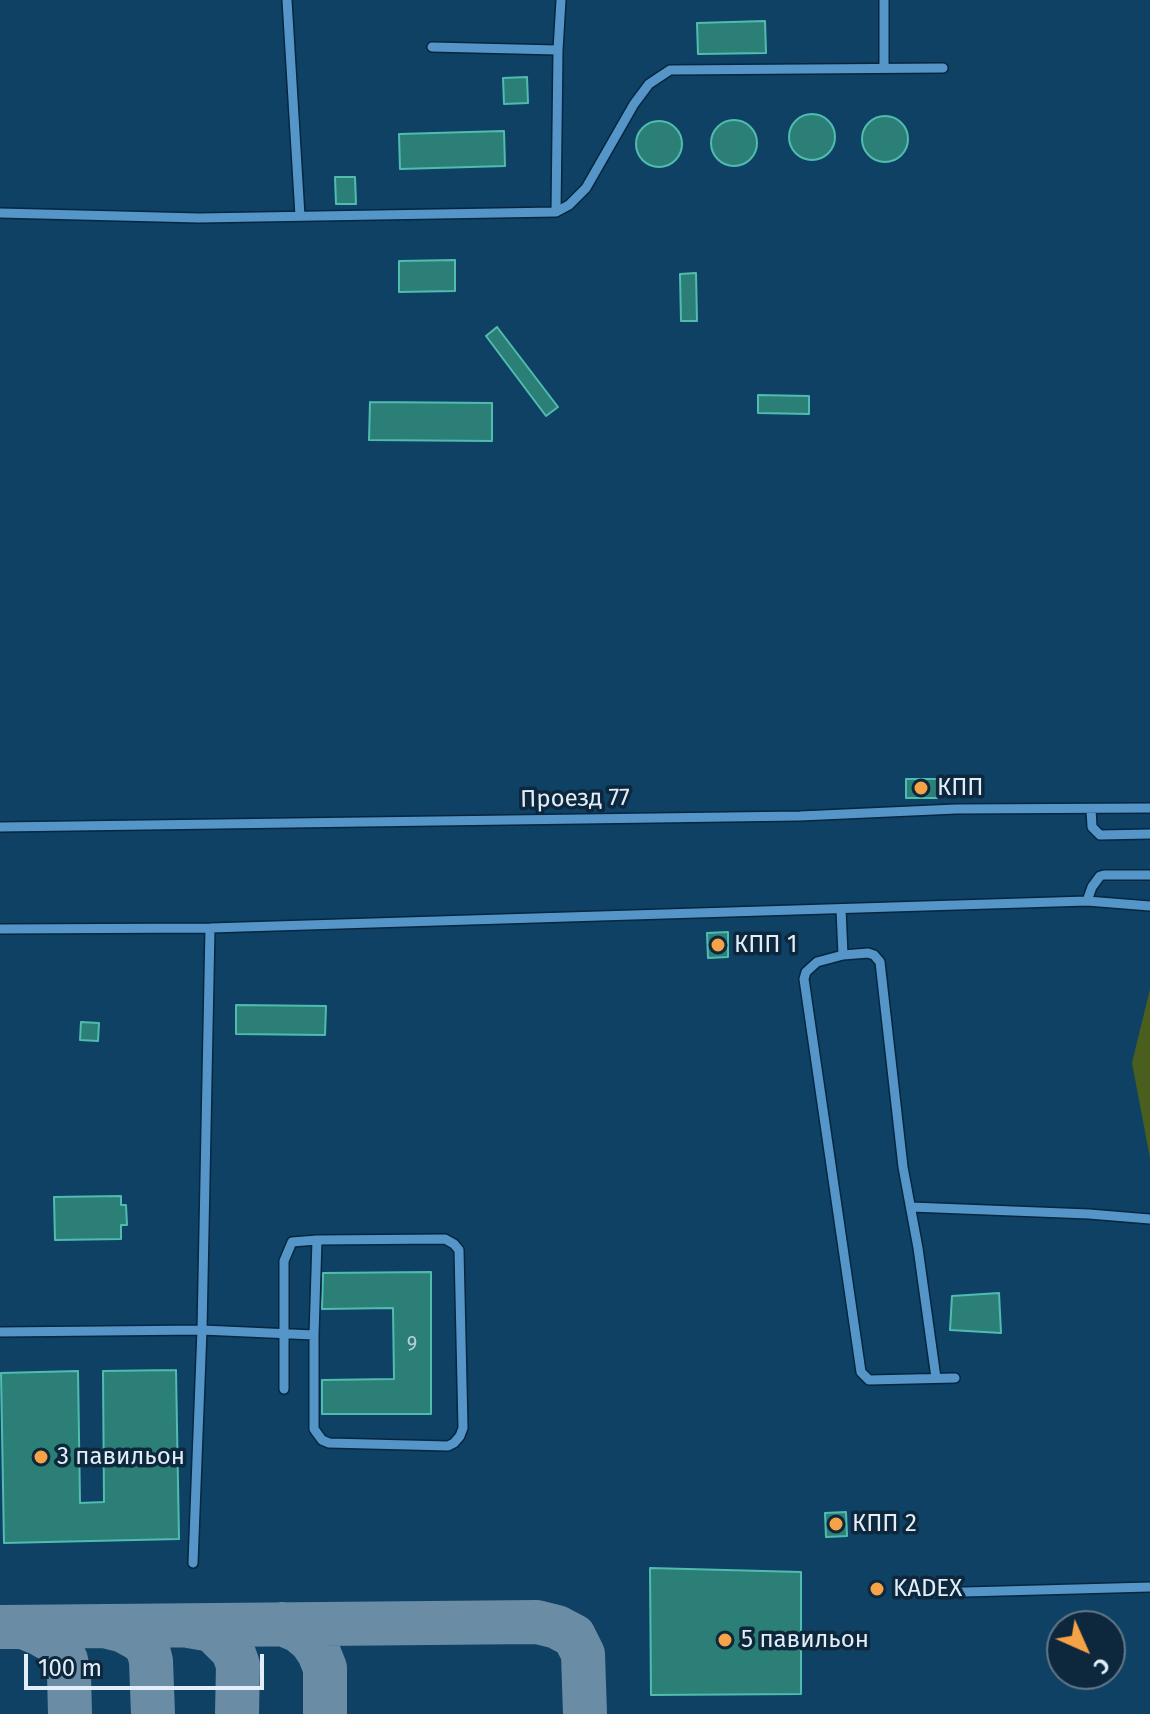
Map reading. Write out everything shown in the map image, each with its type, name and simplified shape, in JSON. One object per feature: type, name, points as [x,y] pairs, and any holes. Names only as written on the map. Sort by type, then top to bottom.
[{"type":"lane","points":[[287,0],[300,216]]},
{"type":"lane","points":[[556,212],[561,0]]},
{"type":"lane","points":[[884,0],[884,68]]},
{"type":"lane","points":[[432,47],[558,50]]},
{"type":"lane","points":[[0,213],[199,218],[556,212],[569,205],[586,188],[634,104],[649,84],[670,70],[943,68]]},
{"type":"lane","name":"Проезд 77","points":[[0,827],[1150,808]]},
{"type":"lane","points":[[1091,809],[1092,827],[1100,835],[1150,834]]},
{"type":"lane","points":[[1087,901],[1100,876],[1150,875]]},
{"type":"lane","points":[[0,929],[210,928],[1087,901],[1150,906]]},
{"type":"lane","points":[[841,909],[843,955]]},
{"type":"lane","points":[[193,1563],[202,1330],[210,928]]},
{"type":"lane","points":[[936,1378],[903,1167],[880,962],[868,953],[843,955],[817,962],[806,972],[804,979],[860,1366],[864,1377],[869,1380],[955,1378]]},
{"type":"lane","points":[[911,1207],[1150,1219]]},
{"type":"lane","points":[[284,1389],[284,1261],[292,1242],[317,1240],[445,1239],[459,1250],[463,1428],[460,1436],[448,1446],[329,1443],[322,1440],[314,1429],[317,1240]]},
{"type":"lane","points":[[0,1332],[202,1330],[314,1335]]},
{"type":"lane","points":[[928,1593],[1150,1587]]},
{"type":"green space","points":[[1150,989],[1150,1158],[1132,1063]]},
{"type":"building","points":[[765,21],[766,53],[698,54],[697,23]]},
{"type":"building","points":[[527,77],[528,103],[504,104],[503,78]]},
{"type":"building","points":[[812,114],[828,121],[835,137],[828,153],[812,160],[796,153],[789,137],[796,121]]},
{"type":"building","points":[[885,116],[901,123],[908,139],[901,155],[885,162],[869,155],[862,139],[869,123]]},
{"type":"building","points":[[734,120],[750,127],[757,143],[750,159],[734,166],[718,159],[711,143],[718,127]]},
{"type":"building","points":[[659,121],[675,128],[682,144],[675,160],[659,167],[643,160],[636,144],[643,128]]},
{"type":"building","points":[[504,131],[505,166],[400,169],[399,134]]},
{"type":"building","points":[[335,177],[355,177],[356,204],[336,204]]},
{"type":"building","points":[[455,260],[455,291],[399,292],[399,261]]},
{"type":"building","points":[[696,273],[697,321],[681,321],[680,274]]},
{"type":"building","points":[[497,327],[558,407],[546,416],[486,336]]},
{"type":"building","points":[[758,395],[809,396],[809,414],[758,413]]},
{"type":"building","points":[[370,402],[492,403],[492,441],[369,440]]},
{"type":"building","name":"КПП","points":[[906,779],[937,779],[937,798],[906,798]]},
{"type":"building","name":"КПП 1","points":[[728,932],[728,957],[708,958],[707,933]]},
{"type":"building","points":[[236,1005],[326,1006],[325,1035],[236,1034]]},
{"type":"building","points":[[81,1022],[99,1023],[98,1041],[80,1040]]},
{"type":"building","points":[[121,1196],[121,1205],[126,1205],[127,1225],[121,1225],[121,1239],[55,1240],[54,1197]]},
{"type":"building","points":[[431,1272],[431,1414],[322,1414],[322,1380],[394,1379],[393,1308],[322,1309],[323,1273]]},
{"type":"building","points":[[999,1293],[1001,1333],[950,1330],[952,1296]]},
{"type":"building","points":[[176,1370],[179,1539],[4,1543],[1,1373],[78,1371],[80,1503],[104,1502],[103,1371]]},
{"type":"building","name":"КПП 2","points":[[846,1512],[847,1536],[826,1537],[825,1513]]},
{"type":"building","name":"5 павильон","points":[[650,1568],[801,1572],[801,1694],[651,1695]]},
{"type":"taxiway","points":[[0,1627],[537,1622],[557,1627],[574,1636],[583,1654],[585,1714]]},
{"type":"taxiway","points":[[282,1624],[299,1631],[319,1653],[325,1668],[325,1714]]},
{"type":"taxiway","points":[[104,1626],[124,1631],[148,1649],[153,1714]]},
{"type":"taxiway","points":[[189,1626],[212,1630],[233,1651],[238,1665],[237,1714]]},
{"type":"taxiway","points":[[23,1627],[56,1643],[66,1660],[70,1714]]},
{"type":"place","name":"КПП","points":[[921,788]]},
{"type":"place","name":"КПП 1","points":[[718,945]]},
{"type":"place","name":"3 павильон","points":[[41,1457]]},
{"type":"place","name":"КПП 2","points":[[836,1524]]},
{"type":"place","name":"KADEX","points":[[877,1589]]},
{"type":"place","name":"5 павильон","points":[[725,1640]]}]
